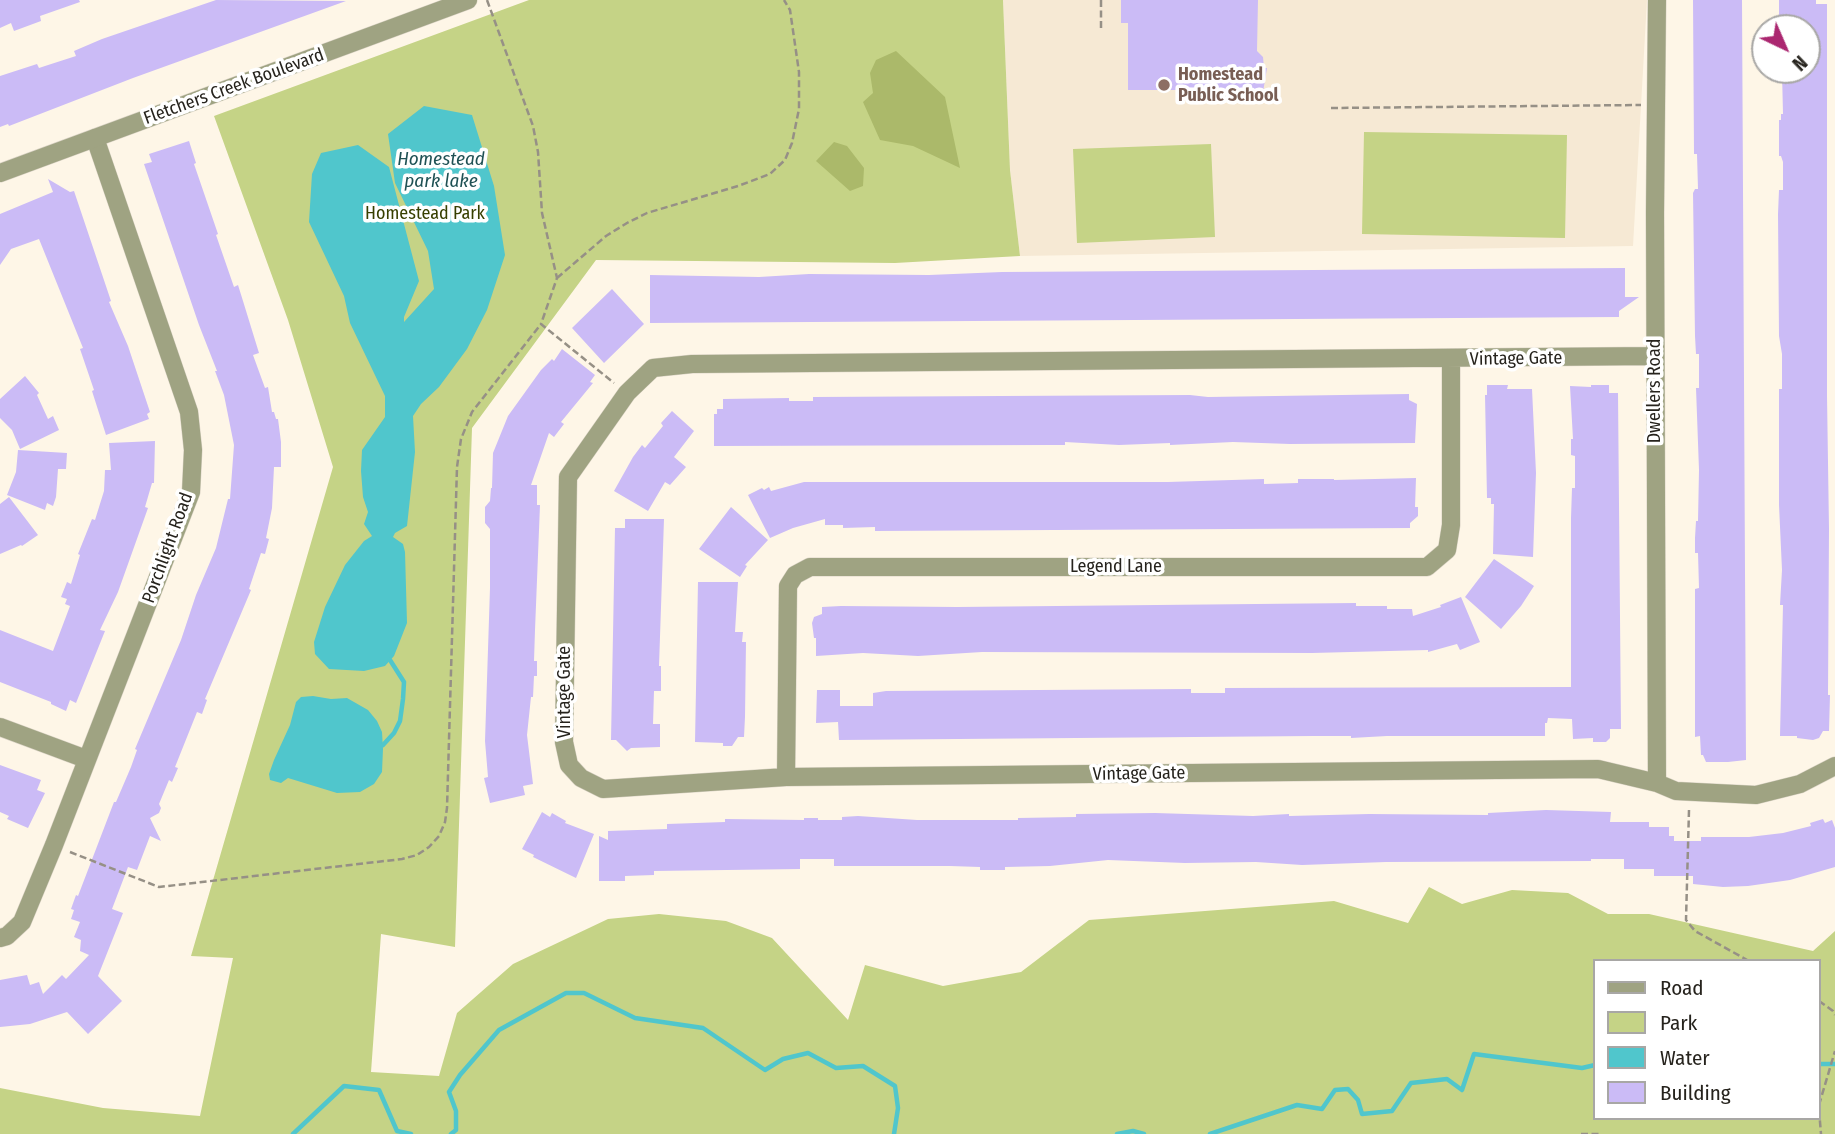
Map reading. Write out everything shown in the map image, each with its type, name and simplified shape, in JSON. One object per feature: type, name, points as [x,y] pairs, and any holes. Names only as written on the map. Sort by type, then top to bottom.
[{"type":"street","name":"Fletchers Creek Boulevard","points":[[0,173],[468,0]]},
{"type":"street","name":"Dwellers Road","points":[[1657,0],[1657,783]]},
{"type":"street","name":"Porchlight Road","points":[[0,938],[7,936],[22,922],[191,492],[193,450],[189,412],[95,138]]},
{"type":"street","name":"Vintage Gate","points":[[1655,356],[1451,360],[692,364],[653,368],[627,393],[568,477],[564,742],[569,765],[581,778],[603,789],[786,777],[1598,769],[1657,783],[1676,791],[1756,795],[1800,785],[1835,766]]},
{"type":"street","name":"Legend Lane","points":[[786,777],[788,586],[795,575],[810,567],[1427,567],[1447,550],[1451,524],[1451,360]]},
{"type":"street","points":[[0,727],[86,759]]},
{"type":"path","points":[[487,0],[533,126],[538,152],[542,213],[558,278]]},
{"type":"path","points":[[54,845],[159,887],[402,859],[417,855],[439,836],[447,808],[457,467],[461,439],[472,412],[541,324],[558,278],[606,236],[647,213],[770,174],[785,160],[792,143],[799,109],[799,72],[790,10],[784,0]]},
{"type":"path","points":[[1101,0],[1101,31]]},
{"type":"path","points":[[1331,108],[1644,106]]},
{"type":"path","points":[[541,324],[627,393]]},
{"type":"path","points":[[1689,806],[1686,920],[1695,932],[1745,959]]},
{"type":"path","points":[[1821,1003],[1835,1015]]},
{"type":"path","points":[[1821,1098],[1835,1051]]},
{"type":"path","points":[[1581,1134],[1600,1134]]},
{"type":"shaded area","points":[[1003,0],[1647,0],[1633,246],[1020,256],[1010,170]]},
{"type":"green space","name":"Homestead Park","points":[[529,0],[1003,0],[1010,170],[1020,256],[895,263],[596,260],[472,428],[455,947],[381,934],[371,1072],[439,1076],[457,1013],[513,964],[608,919],[659,914],[726,921],[772,938],[848,1020],[865,965],[943,986],[1021,972],[1089,920],[1334,901],[1408,923],[1429,887],[1462,904],[1512,890],[1568,893],[1608,914],[1649,914],[1813,951],[1835,931],[1835,1134],[0,1134],[0,1088],[103,1108],[200,1116],[233,958],[191,956],[333,467],[288,320],[214,116]]},
{"type":"green space","points":[[896,51],[945,97],[960,168],[913,146],[880,140],[863,102],[873,93],[870,73],[876,60]]},
{"type":"green space","points":[[1364,132],[1567,135],[1565,238],[1362,234]]},
{"type":"green space","points":[[834,142],[847,146],[864,168],[863,186],[850,191],[816,161]]},
{"type":"green space","points":[[1211,144],[1215,237],[1077,243],[1073,149]]},
{"type":"water","name":"Homestead park lake","points":[[424,106],[472,115],[494,186],[505,255],[487,310],[467,349],[413,416],[415,452],[407,526],[393,537],[403,544],[405,552],[407,623],[394,656],[385,666],[364,671],[329,669],[315,654],[314,642],[325,607],[345,565],[364,541],[372,536],[364,524],[368,512],[363,497],[362,450],[385,417],[385,396],[350,323],[344,296],[309,222],[312,174],[321,153],[358,145],[389,167],[419,281],[404,322],[434,289],[428,251],[395,183],[388,134]]},
{"type":"water","points":[[301,697],[347,698],[368,710],[377,721],[382,732],[382,772],[374,784],[360,792],[337,793],[288,778],[281,783],[270,780],[269,774],[290,725],[296,702]]},
{"type":"building","points":[[0,0],[80,2],[40,16],[41,21],[14,31],[11,23],[0,28]]},
{"type":"building","points":[[216,0],[346,1],[9,126],[0,127],[0,76],[37,64],[39,68],[76,56],[74,51],[102,39]]},
{"type":"building","points":[[1121,0],[1258,0],[1257,51],[1263,57],[1264,68],[1267,68],[1263,92],[1258,94],[1257,100],[1231,100],[1231,90],[1128,90],[1128,23],[1121,23]]},
{"type":"building","points":[[1693,0],[1742,0],[1746,760],[1728,762],[1706,762],[1701,755],[1700,736],[1695,737],[1695,589],[1699,588],[1698,553],[1695,553],[1699,470],[1696,388],[1699,388],[1699,354],[1696,354],[1695,336],[1693,193],[1698,189],[1697,154],[1694,154]]},
{"type":"building","points":[[1779,0],[1816,0],[1816,4],[1827,4],[1830,695],[1829,731],[1823,731],[1819,738],[1813,740],[1780,736],[1783,605],[1780,605],[1782,570],[1779,389],[1782,389],[1782,354],[1779,336],[1778,214],[1779,190],[1783,190],[1783,162],[1779,156],[1779,120],[1783,114],[1782,84],[1821,84],[1821,14],[1779,14]]},
{"type":"building","points":[[189,141],[218,234],[216,235],[234,287],[238,285],[259,353],[253,355],[265,388],[268,387],[272,412],[278,419],[281,467],[274,467],[272,508],[266,538],[269,539],[265,554],[261,553],[249,589],[251,590],[205,699],[207,700],[202,714],[197,712],[175,767],[178,768],[172,782],[169,780],[159,804],[159,813],[150,818],[161,841],[150,836],[137,870],[128,867],[112,909],[123,913],[98,976],[122,1001],[88,1034],[67,1012],[30,1024],[0,1027],[0,980],[27,975],[30,985],[39,982],[43,994],[62,975],[66,979],[89,955],[80,951],[81,940],[74,937],[80,922],[71,919],[74,910],[71,909],[181,640],[216,548],[230,499],[234,445],[224,395],[144,164],[152,162],[149,154]]},
{"type":"building","points":[[48,179],[70,192],[74,191],[111,301],[109,302],[128,346],[150,412],[147,414],[149,419],[106,435],[80,349],[83,348],[39,239],[11,249],[0,265],[0,214],[53,192]]},
{"type":"building","points":[[1625,268],[1625,297],[1639,297],[1619,311],[1619,317],[650,323],[650,275],[759,277],[809,274]]},
{"type":"building","points":[[612,289],[644,324],[604,363],[572,328]]},
{"type":"building","points":[[562,349],[595,375],[590,382],[593,383],[561,422],[564,424],[554,437],[549,433],[531,485],[537,485],[537,505],[540,505],[534,661],[537,661],[537,676],[534,676],[527,735],[533,784],[523,786],[525,795],[490,803],[484,778],[488,777],[485,741],[490,588],[490,529],[485,523],[485,507],[490,501],[492,488],[493,453],[508,416],[541,370],[552,359],[554,361]]},
{"type":"building","points":[[25,376],[39,393],[37,395],[48,419],[53,416],[59,430],[20,449],[12,430],[0,418],[0,399]]},
{"type":"building","points":[[1487,385],[1508,385],[1507,389],[1532,389],[1536,473],[1533,557],[1493,554],[1494,504],[1491,504],[1491,498],[1487,498]]},
{"type":"building","points":[[1609,385],[1609,393],[1618,393],[1621,729],[1610,729],[1610,738],[1606,742],[1593,742],[1593,738],[1573,739],[1572,719],[1548,718],[1545,723],[1545,736],[1351,738],[1313,736],[839,740],[838,722],[816,723],[817,690],[840,690],[840,706],[873,706],[873,693],[886,691],[1191,689],[1191,693],[1225,693],[1225,688],[1571,687],[1571,518],[1575,456],[1571,455],[1573,439],[1570,386]]},
{"type":"building","points":[[1409,394],[1409,400],[1417,404],[1415,443],[1233,442],[1119,445],[1065,442],[1065,445],[714,446],[714,414],[717,414],[717,409],[723,409],[723,399],[789,398],[789,401],[813,401],[813,397]]},
{"type":"building","points":[[672,411],[694,431],[674,457],[686,467],[670,485],[665,482],[648,511],[614,491],[633,457],[642,445],[645,448]]},
{"type":"building","points":[[155,441],[154,483],[145,507],[148,508],[118,592],[100,630],[105,631],[76,703],[70,700],[66,711],[51,702],[0,682],[0,630],[53,651],[70,606],[65,604],[67,599],[61,597],[67,582],[71,584],[80,555],[78,554],[92,519],[95,520],[104,491],[105,470],[111,470],[109,443]]},
{"type":"building","points":[[18,450],[67,453],[66,469],[58,469],[53,506],[47,503],[45,510],[7,495],[16,472]]},
{"type":"building","points":[[1416,478],[1415,507],[1418,507],[1418,516],[1410,523],[1410,528],[875,531],[875,527],[843,528],[843,525],[825,525],[825,519],[770,538],[748,495],[762,488],[764,490],[769,487],[771,491],[804,482],[1168,482],[1264,479],[1264,484],[1298,483],[1298,479]]},
{"type":"building","points":[[9,497],[38,535],[22,546],[0,554],[0,504]]},
{"type":"building","points":[[731,507],[768,540],[745,565],[747,566],[740,577],[699,549]]},
{"type":"building","points":[[625,519],[664,519],[659,666],[661,691],[654,691],[653,724],[660,724],[660,747],[631,748],[627,751],[616,740],[611,740],[615,528],[625,528]]},
{"type":"building","points":[[1494,559],[1534,586],[1501,629],[1465,597]]},
{"type":"building","points":[[698,582],[738,582],[735,632],[743,632],[742,642],[746,642],[745,717],[744,737],[738,737],[732,746],[695,742]]},
{"type":"building","points":[[1461,597],[1480,642],[1460,650],[1457,644],[1428,652],[982,652],[918,656],[863,653],[816,656],[816,638],[812,623],[814,617],[822,614],[822,607],[841,606],[1356,603],[1356,606],[1412,609],[1413,616]]},
{"type":"building","points":[[0,765],[41,780],[37,790],[45,793],[28,828],[7,819],[9,816],[0,812]]},
{"type":"building","points":[[1546,810],[1611,812],[1610,822],[1649,822],[1649,827],[1669,827],[1669,836],[1674,836],[1674,841],[1783,833],[1811,826],[1810,823],[1823,819],[1825,823],[1832,820],[1835,828],[1835,867],[1790,880],[1723,887],[1693,884],[1693,876],[1654,876],[1654,869],[1624,869],[1624,859],[1302,865],[1108,860],[980,870],[980,867],[950,866],[834,866],[834,859],[800,859],[800,869],[654,871],[654,875],[625,876],[625,881],[599,881],[599,836],[608,840],[608,831],[667,829],[667,824],[725,822],[725,819],[842,820],[842,817],[858,816],[917,820],[1018,820],[1076,817],[1076,814],[1155,813],[1253,816],[1488,815]]},
{"type":"building","points":[[542,812],[550,817],[552,813],[566,821],[565,823],[594,834],[576,878],[522,849]]},
{"type":"waterway","points":[[383,745],[400,721],[403,699],[404,682],[390,660]]},
{"type":"waterway","points":[[451,1134],[456,1130],[456,1111],[449,1092],[460,1075],[499,1030],[566,993],[584,993],[635,1018],[703,1028],[765,1070],[783,1059],[808,1053],[836,1068],[863,1066],[895,1086],[898,1108],[894,1134]]},
{"type":"waterway","points":[[1210,1134],[1297,1105],[1322,1109],[1335,1090],[1348,1089],[1358,1100],[1362,1114],[1392,1111],[1411,1083],[1447,1079],[1462,1090],[1474,1054],[1582,1068],[1594,1065]]},
{"type":"waterway","points":[[1821,1064],[1835,1064]]},
{"type":"waterway","points":[[293,1134],[344,1086],[379,1090],[397,1131],[411,1134]]},
{"type":"waterway","points":[[1117,1134],[1133,1131],[1144,1134]]},
{"type":"place","name":"Homestead Public School","points":[[1164,85]]}]
